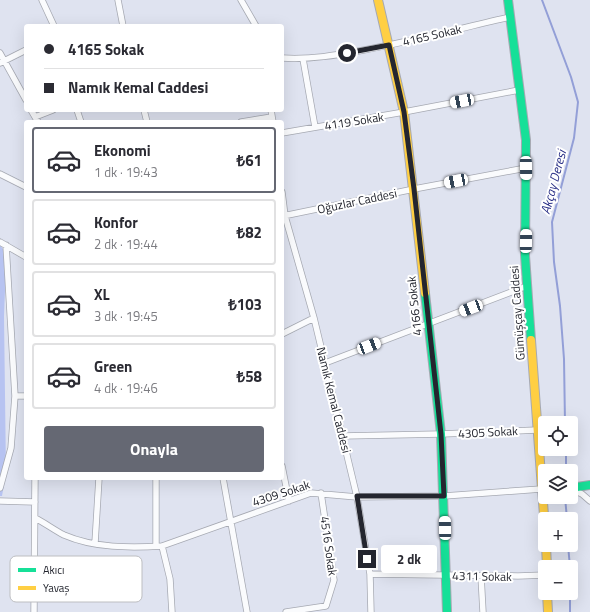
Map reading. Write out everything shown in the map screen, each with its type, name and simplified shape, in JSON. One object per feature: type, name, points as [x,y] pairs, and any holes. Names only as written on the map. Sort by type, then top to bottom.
[{"type":"street","points":[[118,0],[123,24]]},
{"type":"street","points":[[241,0],[255,24]]},
{"type":"street","name":"4166 Sokak","points":[[378,0],[404,112],[414,189],[441,434],[447,612]]},
{"type":"street","name":"Gümüşçay Caddesi","points":[[508,0],[526,140],[525,255],[540,464]]},
{"type":"street","points":[[44,2],[53,24]]},
{"type":"street","name":"4165 Sokak","points":[[284,58],[332,56],[389,45],[510,16]]},
{"type":"street","points":[[2,62],[24,51]]},
{"type":"street","points":[[0,53],[2,62],[24,97]]},
{"type":"street","points":[[303,58],[315,127]]},
{"type":"street","name":"4119 Sokak","points":[[284,133],[519,90]]},
{"type":"street","points":[[36,119],[49,112]]},
{"type":"street","name":"Oğuzlar Caddesi","points":[[284,216],[526,168]]},
{"type":"street","points":[[0,174],[24,186]]},
{"type":"street","name":"Namık Kemal Caddesi","points":[[284,216],[314,318],[357,496],[370,574],[371,612]]},
{"type":"street","points":[[0,242],[24,256]]},
{"type":"street","points":[[0,488],[11,448],[15,396],[6,245]]},
{"type":"street","points":[[325,363],[527,286]]},
{"type":"street","points":[[284,333],[314,318]]},
{"type":"street","points":[[15,396],[24,396]]},
{"type":"street","name":"4305 Sokak","points":[[342,436],[537,430]]},
{"type":"street","points":[[284,476],[289,501]]},
{"type":"street","points":[[35,480],[35,556]]},
{"type":"street","points":[[95,543],[99,480]]},
{"type":"street","points":[[156,480],[159,546],[170,579],[172,612]]},
{"type":"street","points":[[223,480],[247,612]]},
{"type":"street","points":[[578,488],[590,485]]},
{"type":"street","name":"4309 Sokak","points":[[35,518],[64,534],[95,543],[126,547],[159,546],[311,493],[357,496],[444,496],[538,489]]},
{"type":"street","points":[[578,492],[590,501]]},
{"type":"street","name":"4516 Sokak","points":[[321,493],[334,580],[324,612]]},
{"type":"street","points":[[0,501],[35,502]]},
{"type":"street","name":"4311 Sokak","points":[[370,574],[446,576],[538,575]]},
{"type":"street","points":[[481,576],[483,612]]},
{"type":"street","points":[[547,600],[548,612]]},
{"type":"street","points":[[34,602],[34,612]]},
{"type":"street","points":[[286,612],[326,606]]},
{"type":"shaded area","points":[[0,245],[5,252],[6,265],[4,316],[6,473],[2,496],[0,496]]},
{"type":"waterway","name":"Akçay Deresi","points":[[542,0],[571,77],[578,102],[574,138],[552,222],[554,262],[560,306],[564,359],[565,416]]},
{"type":"waterway","name":"Akçay Deresi","points":[[566,456],[566,464]]},
{"type":"waterway","name":"Akçay Deresi","points":[[566,504],[566,512]]},
{"type":"waterway","name":"Akçay Deresi","points":[[569,552],[569,560]]},
{"type":"waterway","name":"Akçay Deresi","points":[[570,600],[570,612]]},
{"type":"traffic: fast","points":[[508,0],[526,140],[525,255],[531,340]]},
{"type":"traffic: fast","points":[[425,293],[441,434],[447,612]]},
{"type":"traffic: fast","points":[[578,487],[590,485]]},
{"type":"traffic: slow","points":[[378,0],[404,112],[425,293]]},
{"type":"traffic: slow","points":[[531,340],[544,512]]},
{"type":"traffic: slow","points":[[546,552],[547,560]]},
{"type":"traffic: slow","points":[[547,600],[548,612]]},
{"type":"route","points":[[347,53],[389,45],[404,112],[441,434],[444,496],[357,496],[367,559]]}]
